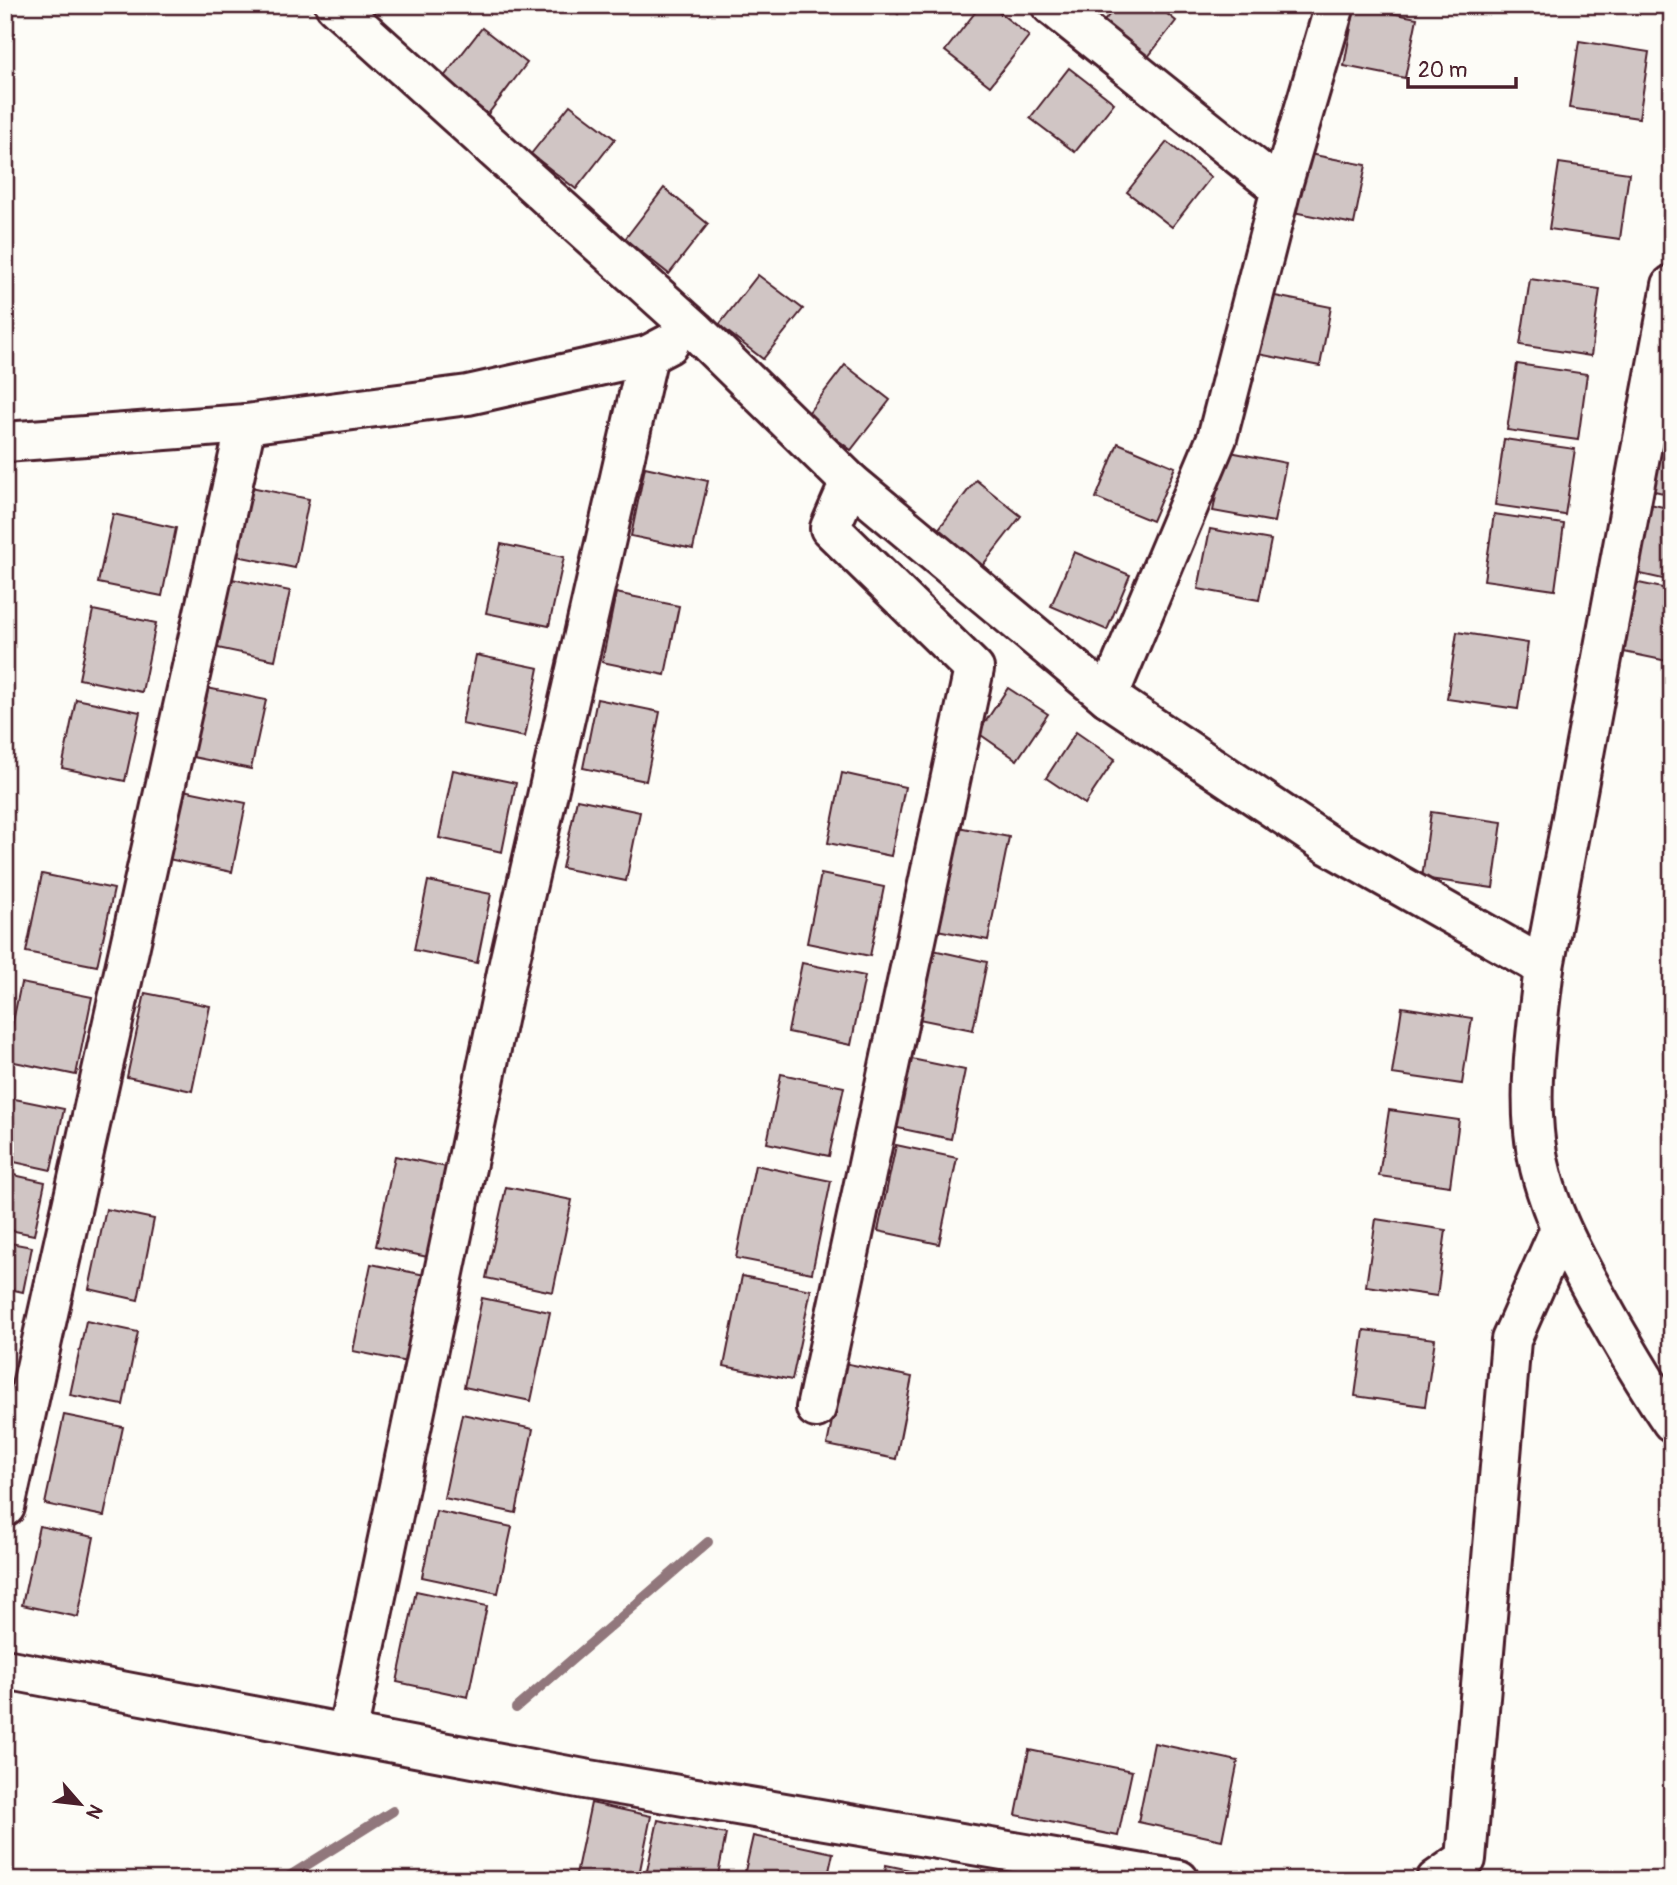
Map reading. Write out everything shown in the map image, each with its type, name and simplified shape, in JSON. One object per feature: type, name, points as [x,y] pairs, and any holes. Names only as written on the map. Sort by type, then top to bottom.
[{"type":"street","points":[[335,5],[695,330],[850,482],[1108,697],[1327,844],[1544,967]]},
{"type":"street","points":[[1051,5],[1281,189]]},
{"type":"street","points":[[1108,697],[1217,438],[1281,189],[1335,5]]},
{"type":"street","points":[[1672,285],[1544,967],[1534,1064],[1534,1131],[1539,1165],[1560,1229],[1623,1345],[1672,1422]]},
{"type":"street","points":[[5,442],[246,424],[468,395],[648,355],[695,330]]},
{"type":"street","points":[[347,1734],[512,949],[648,355]]},
{"type":"street","points":[[5,1507],[246,424]]},
{"type":"street","points":[[816,1408],[974,669],[830,528],[850,482]]},
{"type":"street","points":[[1436,1880],[1466,1859],[1511,1340],[1560,1229]]},
{"type":"street","points":[[5,1669],[584,1779],[1179,1880]]},
{"type":"building","points":[[886,5],[905,5],[898,14]]},
{"type":"building","points":[[981,5],[990,5],[1029,36],[990,86],[945,51]]},
{"type":"building","points":[[1117,5],[1156,5],[1176,21],[1137,71],[1092,36]]},
{"type":"building","points":[[1355,6],[1417,18],[1405,78],[1344,66]]},
{"type":"building","points":[[482,28],[527,63],[488,114],[443,78]]},
{"type":"building","points":[[1579,41],[1649,52],[1639,118],[1569,108]]},
{"type":"building","points":[[1069,68],[1114,103],[1075,152],[1030,118]]},
{"type":"building","points":[[570,105],[615,139],[576,189],[531,154]]},
{"type":"building","points":[[1167,142],[1211,177],[1172,227],[1127,192]]},
{"type":"building","points":[[1304,153],[1366,165],[1354,224],[1293,212]]},
{"type":"building","points":[[1559,163],[1629,173],[1620,239],[1549,229]]},
{"type":"building","points":[[664,188],[708,224],[669,274],[625,239]]},
{"type":"building","points":[[758,275],[803,309],[763,359],[719,325]]},
{"type":"building","points":[[1530,279],[1600,289],[1591,356],[1520,345]]},
{"type":"building","points":[[1270,295],[1331,307],[1320,366],[1258,354]]},
{"type":"building","points":[[1517,364],[1587,374],[1578,440],[1507,430]]},
{"type":"building","points":[[845,365],[890,400],[851,450],[806,416]]},
{"type":"building","points":[[1664,421],[1672,423],[1672,495],[1650,490]]},
{"type":"building","points":[[1504,439],[1575,449],[1565,515],[1495,505]]},
{"type":"building","points":[[1118,443],[1175,467],[1152,521],[1096,498]]},
{"type":"building","points":[[1225,451],[1286,463],[1274,522],[1213,511]]},
{"type":"building","points":[[645,467],[708,481],[693,549],[631,536]]},
{"type":"building","points":[[976,480],[1021,516],[982,566],[937,531]]},
{"type":"building","points":[[246,486],[309,499],[295,568],[232,555]]},
{"type":"building","points":[[1650,504],[1672,509],[1672,581],[1636,573]]},
{"type":"building","points":[[113,514],[176,528],[162,596],[98,583]]},
{"type":"building","points":[[1494,514],[1564,524],[1555,590],[1484,580]]},
{"type":"building","points":[[1210,529],[1271,540],[1259,600],[1198,589]]},
{"type":"building","points":[[501,544],[564,557],[549,626],[486,613]]},
{"type":"building","points":[[1074,552],[1130,575],[1107,630],[1051,606]]},
{"type":"building","points":[[227,578],[290,591],[275,660],[213,647]]},
{"type":"building","points":[[1634,582],[1672,590],[1672,662],[1619,651]]},
{"type":"building","points":[[616,593],[679,606],[665,675],[602,662]]},
{"type":"building","points":[[93,610],[156,623],[142,692],[79,679]]},
{"type":"building","points":[[1457,632],[1528,643],[1518,709],[1447,699]]},
{"type":"building","points":[[476,655],[539,668],[525,737],[462,724]]},
{"type":"building","points":[[202,687],[266,700],[251,769],[188,756]]},
{"type":"building","points":[[1008,688],[1048,714],[1017,760],[978,733]]},
{"type":"building","points":[[76,699],[140,712],[125,781],[62,768]]},
{"type":"building","points":[[597,699],[660,712],[646,781],[583,768]]},
{"type":"building","points":[[1076,732],[1115,759],[1085,804],[1046,778]]},
{"type":"building","points":[[453,770],[516,783],[502,852],[439,838]]},
{"type":"building","points":[[842,773],[905,787],[891,856],[828,843]]},
{"type":"building","points":[[183,790],[246,803],[232,872],[168,859]]},
{"type":"building","points":[[577,799],[640,812],[626,881],[562,868]]},
{"type":"building","points":[[1431,812],[1502,822],[1493,888],[1422,878]]},
{"type":"building","points":[[948,825],[1009,837],[988,940],[927,928]]},
{"type":"building","points":[[42,874],[114,889],[97,966],[26,952]]},
{"type":"building","points":[[821,874],[884,887],[870,956],[807,943]]},
{"type":"building","points":[[428,881],[491,894],[477,963],[414,950]]},
{"type":"building","points":[[924,948],[987,962],[973,1030],[909,1017]]},
{"type":"building","points":[[802,963],[865,976],[851,1045],[788,1032]]},
{"type":"building","points":[[21,983],[92,997],[76,1075],[5,1060]]},
{"type":"building","points":[[145,993],[210,1006],[192,1091],[127,1077]]},
{"type":"building","points":[[1402,1007],[1472,1018],[1462,1084],[1392,1074]]},
{"type":"building","points":[[902,1057],[965,1070],[951,1139],[888,1126]]},
{"type":"building","points":[[781,1074],[844,1087],[829,1156],[767,1143]]},
{"type":"building","points":[[5,1097],[64,1109],[51,1170],[5,1160]]},
{"type":"building","points":[[1389,1110],[1459,1120],[1450,1186],[1379,1176]]},
{"type":"building","points":[[896,1145],[957,1158],[939,1244],[878,1231]]},
{"type":"building","points":[[395,1156],[456,1169],[437,1259],[376,1246]]},
{"type":"building","points":[[755,1165],[831,1181],[812,1273],[736,1258]]},
{"type":"building","points":[[5,1173],[45,1182],[34,1235],[5,1229]]},
{"type":"building","points":[[506,1187],[572,1200],[553,1292],[486,1278]]},
{"type":"building","points":[[106,1209],[154,1219],[138,1300],[89,1289]]},
{"type":"building","points":[[1376,1219],[1446,1230],[1437,1296],[1366,1286]]},
{"type":"building","points":[[5,1242],[32,1247],[23,1292],[5,1288]]},
{"type":"building","points":[[371,1264],[430,1276],[412,1363],[353,1351]]},
{"type":"building","points":[[742,1276],[811,1290],[792,1380],[724,1366]]},
{"type":"building","points":[[482,1298],[550,1312],[531,1401],[464,1387]]},
{"type":"building","points":[[86,1321],[138,1332],[123,1405],[70,1395]]},
{"type":"building","points":[[1364,1330],[1435,1339],[1425,1406],[1355,1396]]},
{"type":"building","points":[[5,1344],[11,1345],[5,1371]]},
{"type":"building","points":[[844,1363],[912,1377],[896,1459],[827,1445]]},
{"type":"building","points":[[462,1414],[533,1429],[516,1513],[444,1498]]},
{"type":"building","points":[[64,1415],[123,1427],[104,1516],[45,1504]]},
{"type":"building","points":[[436,1511],[512,1527],[498,1593],[422,1577]]},
{"type":"building","points":[[39,1526],[94,1537],[78,1617],[22,1605]]},
{"type":"building","points":[[416,1591],[487,1606],[468,1697],[397,1682]]},
{"type":"building","points":[[1154,1743],[1238,1761],[1222,1840],[1138,1822]]},
{"type":"building","points":[[1029,1750],[1132,1771],[1118,1836],[1016,1815]]},
{"type":"building","points":[[591,1803],[651,1816],[638,1880],[575,1879]]},
{"type":"building","points":[[658,1820],[726,1834],[717,1880],[645,1880]]},
{"type":"building","points":[[753,1836],[833,1853],[827,1880],[743,1880]]},
{"type":"building","points":[[886,1865],[953,1879],[953,1880],[884,1880]]},
{"type":"waterway","points":[[516,1708],[708,1542]]},
{"type":"waterway","points":[[283,1880],[393,1811]]}]
